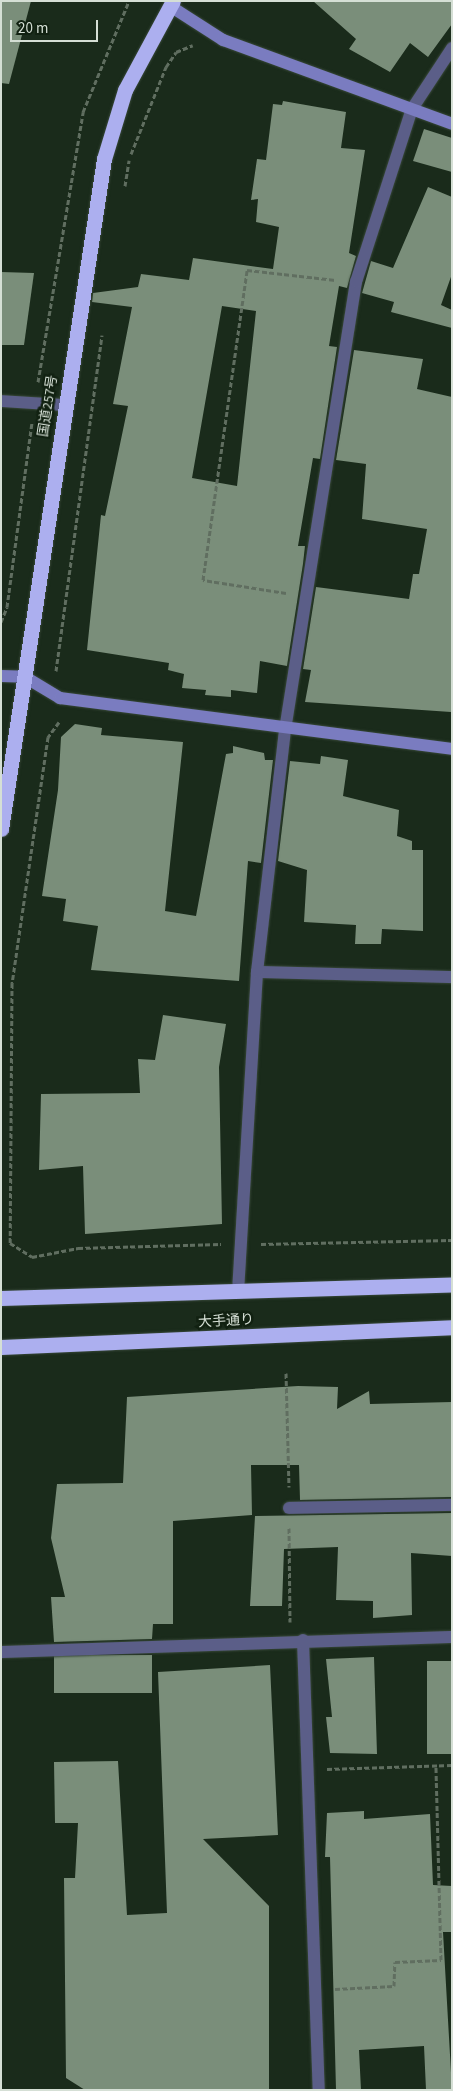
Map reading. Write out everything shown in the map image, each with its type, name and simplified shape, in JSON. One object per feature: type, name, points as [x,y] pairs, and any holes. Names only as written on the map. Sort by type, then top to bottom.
[{"type":"highway","name":"国道257号","points":[[1,829],[64,406],[104,159],[125,90],[169,3]]},
{"type":"highway","name":"大手通り","points":[[1,1298],[452,1285]]},
{"type":"highway","name":"大手通り","points":[[1,1347],[452,1327]]},
{"type":"street","points":[[169,3],[223,40],[452,124]]},
{"type":"street","points":[[238,1292],[258,972],[285,730],[356,282],[412,109],[452,48]]},
{"type":"street","points":[[1,401],[35,402],[64,406]]},
{"type":"street","points":[[1,676],[25,677],[60,698],[285,730],[452,749]]},
{"type":"street","points":[[258,972],[452,977]]},
{"type":"street","points":[[289,1508],[452,1505]]},
{"type":"street","points":[[1,1652],[303,1640],[452,1637]]},
{"type":"street","points":[[303,1640],[318,2090]]},
{"type":"path","points":[[1,622],[8,607],[35,402],[83,112],[129,1]]},
{"type":"path","points":[[124,195],[130,157],[166,67],[176,52],[191,48],[201,26]]},
{"type":"path","points":[[306,596],[203,580],[247,270],[356,282]]},
{"type":"path","points":[[62,678],[56,671],[103,328]]},
{"type":"path","points":[[59,722],[48,737],[12,983],[10,1242],[32,1256],[78,1248],[229,1244]]},
{"type":"path","points":[[256,1244],[452,1240]]},
{"type":"path","points":[[308,1769],[452,1765]]},
{"type":"path","points":[[315,1990],[394,1986],[395,1962],[440,1960],[436,1766]]},
{"type":"building","points":[[1,1],[31,1],[9,84],[1,83]]},
{"type":"building","points":[[313,1],[452,1],[452,24],[428,57],[410,43],[390,72],[349,49],[356,39]]},
{"type":"building","points":[[283,101],[346,112],[341,148],[365,150],[349,253],[356,256],[347,288],[339,286],[329,346],[337,347],[320,459],[313,458],[298,546],[305,546],[287,666],[260,661],[257,693],[231,690],[231,697],[205,695],[206,690],[182,688],[184,674],[168,670],[169,663],[87,650],[101,515],[105,516],[128,406],[113,404],[132,307],[92,302],[93,293],[138,287],[141,274],[189,280],[193,258],[273,269],[279,227],[256,222],[258,199],[251,200],[257,159],[266,160],[273,104],[282,105]],"holes":[[[222,306],[256,311],[237,486],[192,478]]]},
{"type":"building","points":[[424,129],[452,138],[452,172],[413,161]]},
{"type":"building","points":[[428,187],[452,197],[452,274],[441,305],[452,310],[452,328],[391,312],[394,302],[362,293],[371,261],[393,268]]},
{"type":"building","points":[[1,272],[34,273],[24,345],[1,345]]},
{"type":"building","points":[[354,350],[423,359],[417,389],[452,397],[451,712],[305,702],[311,670],[303,669],[316,587],[409,599],[413,574],[419,574],[427,529],[362,519],[366,464],[336,460]]},
{"type":"building","points":[[75,724],[102,728],[101,735],[183,742],[165,911],[196,916],[226,754],[233,753],[233,746],[264,753],[265,760],[273,760],[261,863],[248,861],[239,981],[91,970],[98,926],[63,921],[66,899],[42,896],[58,790],[61,737]]},
{"type":"building","points":[[321,756],[348,760],[343,796],[399,810],[397,836],[412,841],[412,850],[423,850],[423,931],[382,929],[381,944],[355,944],[356,925],[304,922],[307,870],[278,861],[290,761],[320,764]]},
{"type":"building","points":[[163,1015],[226,1024],[219,1067],[222,1224],[85,1234],[83,1166],[39,1170],[41,1094],[140,1093],[138,1059],[155,1060]]},
{"type":"building","points":[[298,1386],[338,1387],[337,1409],[369,1391],[370,1404],[452,1402],[452,1497],[300,1500],[299,1465],[251,1465],[252,1515],[173,1521],[173,1624],[153,1624],[152,1639],[54,1642],[51,1597],[65,1597],[51,1538],[57,1484],[123,1483],[127,1397]]},
{"type":"building","points":[[452,1513],[452,1556],[411,1553],[412,1615],[373,1618],[373,1601],[336,1600],[338,1547],[284,1549],[282,1606],[250,1606],[255,1516]]},
{"type":"building","points":[[54,1655],[152,1655],[152,1693],[54,1693]]},
{"type":"building","points":[[374,1657],[377,1754],[330,1753],[326,1717],[332,1717],[326,1659]]},
{"type":"building","points":[[427,1661],[452,1661],[452,1754],[427,1754]]},
{"type":"building","points":[[270,1665],[278,1835],[203,1839],[269,1906],[269,2090],[85,2090],[66,2078],[64,1878],[75,1878],[78,1823],[55,1823],[54,1762],[118,1761],[127,1915],[167,1913],[158,1672]]},
{"type":"building","points":[[364,1811],[364,1819],[430,1814],[433,1885],[452,1886],[452,1932],[443,1932],[452,2090],[426,2090],[424,2046],[359,2050],[361,2090],[336,2090],[330,1857],[325,1857],[327,1813]]}]
